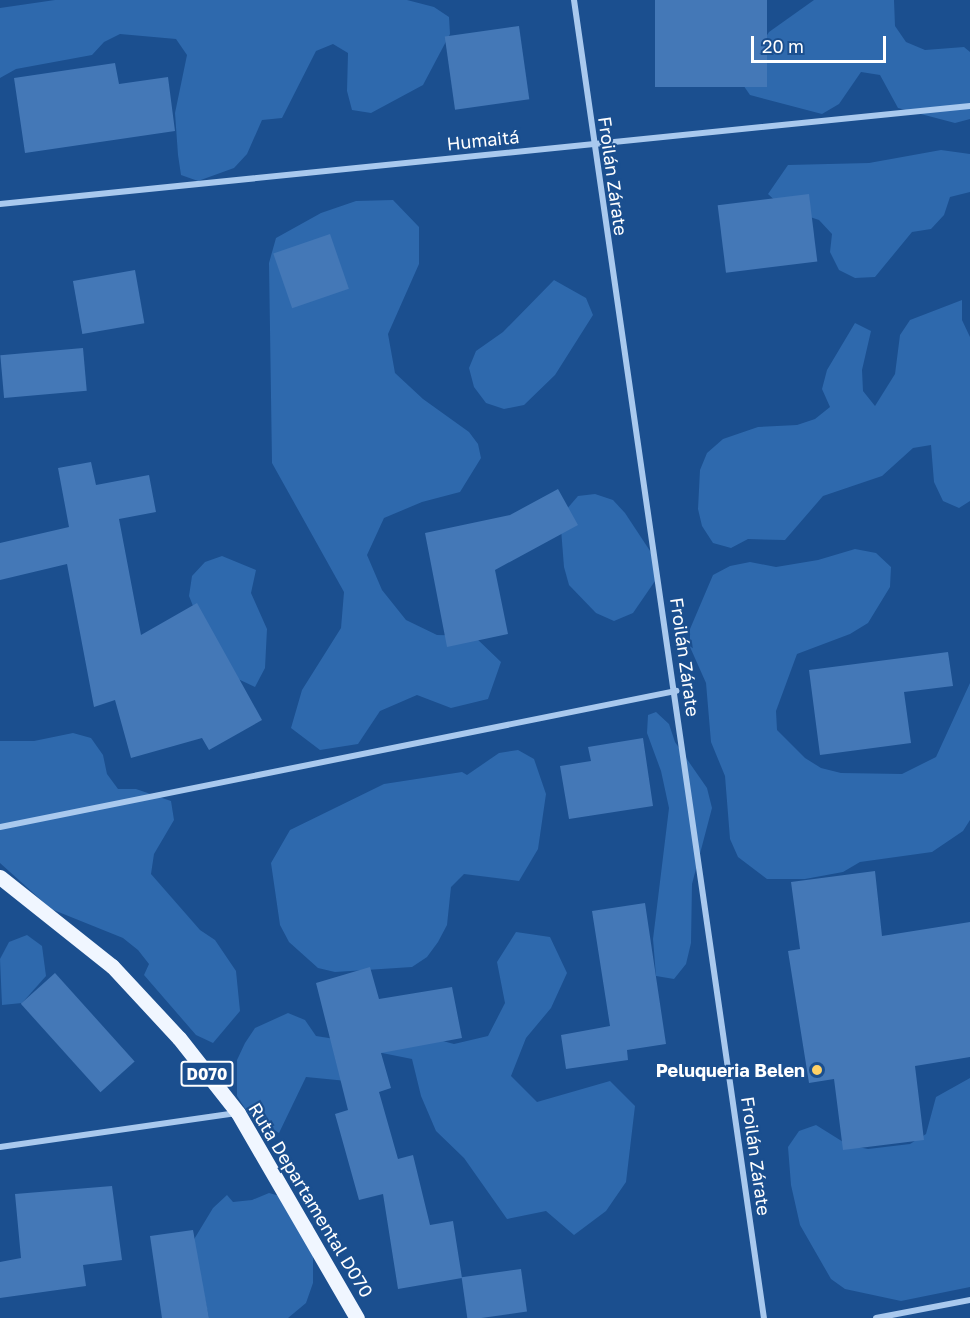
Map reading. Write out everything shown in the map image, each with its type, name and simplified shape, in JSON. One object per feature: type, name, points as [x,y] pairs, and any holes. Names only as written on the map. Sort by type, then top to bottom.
[{"type":"main road","name":"Ruta Departamental D070","points":[[0,877],[112,966],[179,1038],[238,1113],[357,1318]]},
{"type":"street","name":"Froilán Zárate","points":[[574,0],[592,144],[676,691],[764,1318]]},
{"type":"street","name":"Humaitá","points":[[0,204],[970,106]]},
{"type":"street","points":[[0,827],[676,691]]},
{"type":"street","points":[[0,1147],[238,1113]]},
{"type":"street","points":[[876,1318],[970,1300]]},
{"type":"shaded area","points":[[55,0],[407,0],[434,7],[449,17],[450,34],[423,85],[371,113],[352,110],[347,91],[348,53],[333,44],[316,51],[282,118],[262,120],[247,154],[234,168],[198,181],[181,175],[175,113],[187,55],[176,39],[120,34],[104,42],[92,55],[16,69],[0,78],[0,8]]},
{"type":"shaded area","points":[[814,0],[894,0],[895,26],[906,42],[925,50],[964,47],[970,52],[970,119],[955,123],[898,108],[880,75],[861,72],[839,104],[822,114],[750,95],[739,79],[769,32]]},
{"type":"shaded area","points":[[941,150],[970,154],[970,192],[950,197],[944,215],[931,229],[912,232],[875,277],[855,278],[839,270],[830,252],[832,234],[819,220],[783,208],[768,194],[788,165],[869,163]]},
{"type":"shaded area","points":[[393,200],[419,227],[419,264],[388,334],[395,373],[423,399],[469,432],[478,444],[481,458],[460,492],[422,502],[384,518],[367,555],[382,590],[406,620],[437,635],[474,636],[501,662],[488,699],[451,708],[417,695],[380,711],[358,744],[320,750],[291,728],[302,690],[341,628],[344,592],[272,463],[269,263],[276,238],[321,213],[356,201]]},
{"type":"shaded area","points":[[554,280],[586,298],[593,315],[555,375],[524,405],[504,409],[486,403],[474,387],[469,368],[476,351],[503,332]]},
{"type":"shaded area","points":[[962,300],[962,320],[970,337],[970,501],[959,508],[943,501],[934,482],[931,445],[913,448],[882,476],[823,496],[785,540],[748,539],[731,548],[713,543],[702,526],[698,509],[700,470],[707,453],[723,439],[758,427],[797,425],[815,419],[830,407],[822,389],[827,370],[855,323],[871,331],[862,370],[863,391],[875,406],[895,374],[900,335],[910,320]]},
{"type":"shaded area","points":[[595,494],[613,500],[625,513],[658,563],[655,581],[633,613],[614,621],[596,613],[569,585],[564,567],[561,529],[566,510],[578,496]]},
{"type":"shaded area","points":[[855,549],[876,553],[891,567],[890,587],[868,623],[850,634],[797,654],[776,711],[777,730],[805,758],[821,768],[841,773],[902,774],[936,757],[970,683],[970,820],[963,831],[932,852],[860,862],[843,872],[805,879],[767,879],[738,857],[730,839],[725,776],[711,742],[706,683],[690,647],[690,629],[713,575],[730,566],[750,562],[776,567],[818,560]]},
{"type":"shaded area","points":[[222,556],[256,570],[251,593],[267,629],[265,668],[255,687],[238,679],[211,651],[189,596],[192,576],[205,562]]},
{"type":"shaded area","points":[[656,712],[669,724],[675,742],[707,788],[712,808],[692,884],[691,943],[686,964],[674,979],[656,976],[653,939],[669,808],[661,771],[647,733],[648,715]]},
{"type":"shaded area","points":[[73,733],[91,738],[103,755],[107,774],[118,789],[136,789],[171,801],[174,820],[154,854],[151,874],[200,930],[215,940],[236,971],[240,1011],[213,1043],[196,1035],[144,975],[149,964],[138,950],[123,938],[51,909],[0,863],[0,741],[34,741]]},
{"type":"shaded area","points":[[518,750],[534,759],[546,794],[538,849],[519,881],[464,874],[451,887],[447,925],[438,942],[427,957],[412,967],[335,972],[318,968],[289,942],[280,925],[271,863],[290,830],[384,784],[462,772],[467,775],[499,753]]},
{"type":"shaded area","points":[[516,932],[550,937],[567,973],[551,1008],[526,1038],[511,1076],[537,1102],[610,1081],[635,1106],[626,1182],[606,1211],[574,1235],[546,1211],[507,1219],[464,1158],[436,1131],[421,1096],[412,1059],[377,1052],[347,1081],[306,1077],[279,1133],[248,1113],[237,1096],[237,1060],[245,1043],[255,1028],[288,1013],[305,1020],[316,1036],[335,1039],[383,1025],[454,1044],[488,1036],[505,1003],[497,962]]},
{"type":"shaded area","points":[[27,935],[42,946],[46,976],[22,1003],[2,1005],[0,959],[9,942]]},
{"type":"shaded area","points":[[970,1078],[970,1287],[901,1301],[845,1289],[831,1279],[800,1225],[791,1185],[788,1147],[799,1131],[816,1125],[848,1145],[868,1149],[910,1144],[926,1134],[936,1097]]},
{"type":"shaded area","points":[[269,1193],[287,1198],[313,1225],[313,1283],[306,1303],[288,1318],[209,1318],[193,1241],[213,1208],[227,1195],[233,1202],[252,1200]]},
{"type":"building","points":[[655,0],[767,0],[767,87],[655,87]]},
{"type":"building","points":[[519,26],[529,99],[455,110],[445,36]]},
{"type":"building","points":[[115,63],[119,84],[168,77],[175,131],[25,153],[14,78]]},
{"type":"building","points":[[809,194],[817,261],[726,273],[718,205]]},
{"type":"building","points":[[330,234],[349,289],[292,308],[273,254]]},
{"type":"building","points":[[135,270],[144,323],[82,334],[73,281]]},
{"type":"building","points":[[83,348],[87,391],[4,398],[0,355]]},
{"type":"building","points":[[91,462],[96,485],[149,475],[156,512],[119,519],[141,635],[197,603],[262,720],[209,750],[202,738],[131,758],[115,700],[94,707],[67,564],[0,580],[0,543],[69,527],[58,468]]},
{"type":"building","points":[[558,489],[578,525],[495,570],[508,634],[447,647],[425,533],[510,515]]},
{"type":"building","points":[[948,652],[953,686],[904,692],[911,743],[820,755],[809,670]]},
{"type":"building","points":[[643,738],[653,806],[569,819],[560,766],[591,761],[588,747]]},
{"type":"building","points":[[875,871],[882,936],[970,922],[970,1057],[915,1066],[924,1140],[843,1150],[834,1079],[809,1083],[788,951],[800,949],[791,882]]},
{"type":"building","points":[[645,903],[666,1044],[627,1050],[628,1060],[566,1069],[561,1035],[610,1026],[592,911]]},
{"type":"building","points":[[370,967],[379,999],[452,987],[462,1038],[381,1053],[391,1088],[379,1092],[398,1159],[413,1155],[430,1225],[453,1221],[462,1278],[398,1289],[383,1194],[359,1200],[335,1114],[348,1110],[316,983]]},
{"type":"building","points":[[55,973],[135,1061],[100,1092],[21,1004]]},
{"type":"building","points":[[112,1186],[122,1260],[83,1265],[86,1286],[0,1298],[0,1262],[21,1258],[15,1194]]},
{"type":"building","points":[[193,1230],[209,1318],[162,1318],[150,1236]]},
{"type":"building","points":[[521,1269],[527,1312],[467,1318],[462,1277]]},
{"type":"place","name":"Peluqueria Belen","points":[[817,1070]]}]
